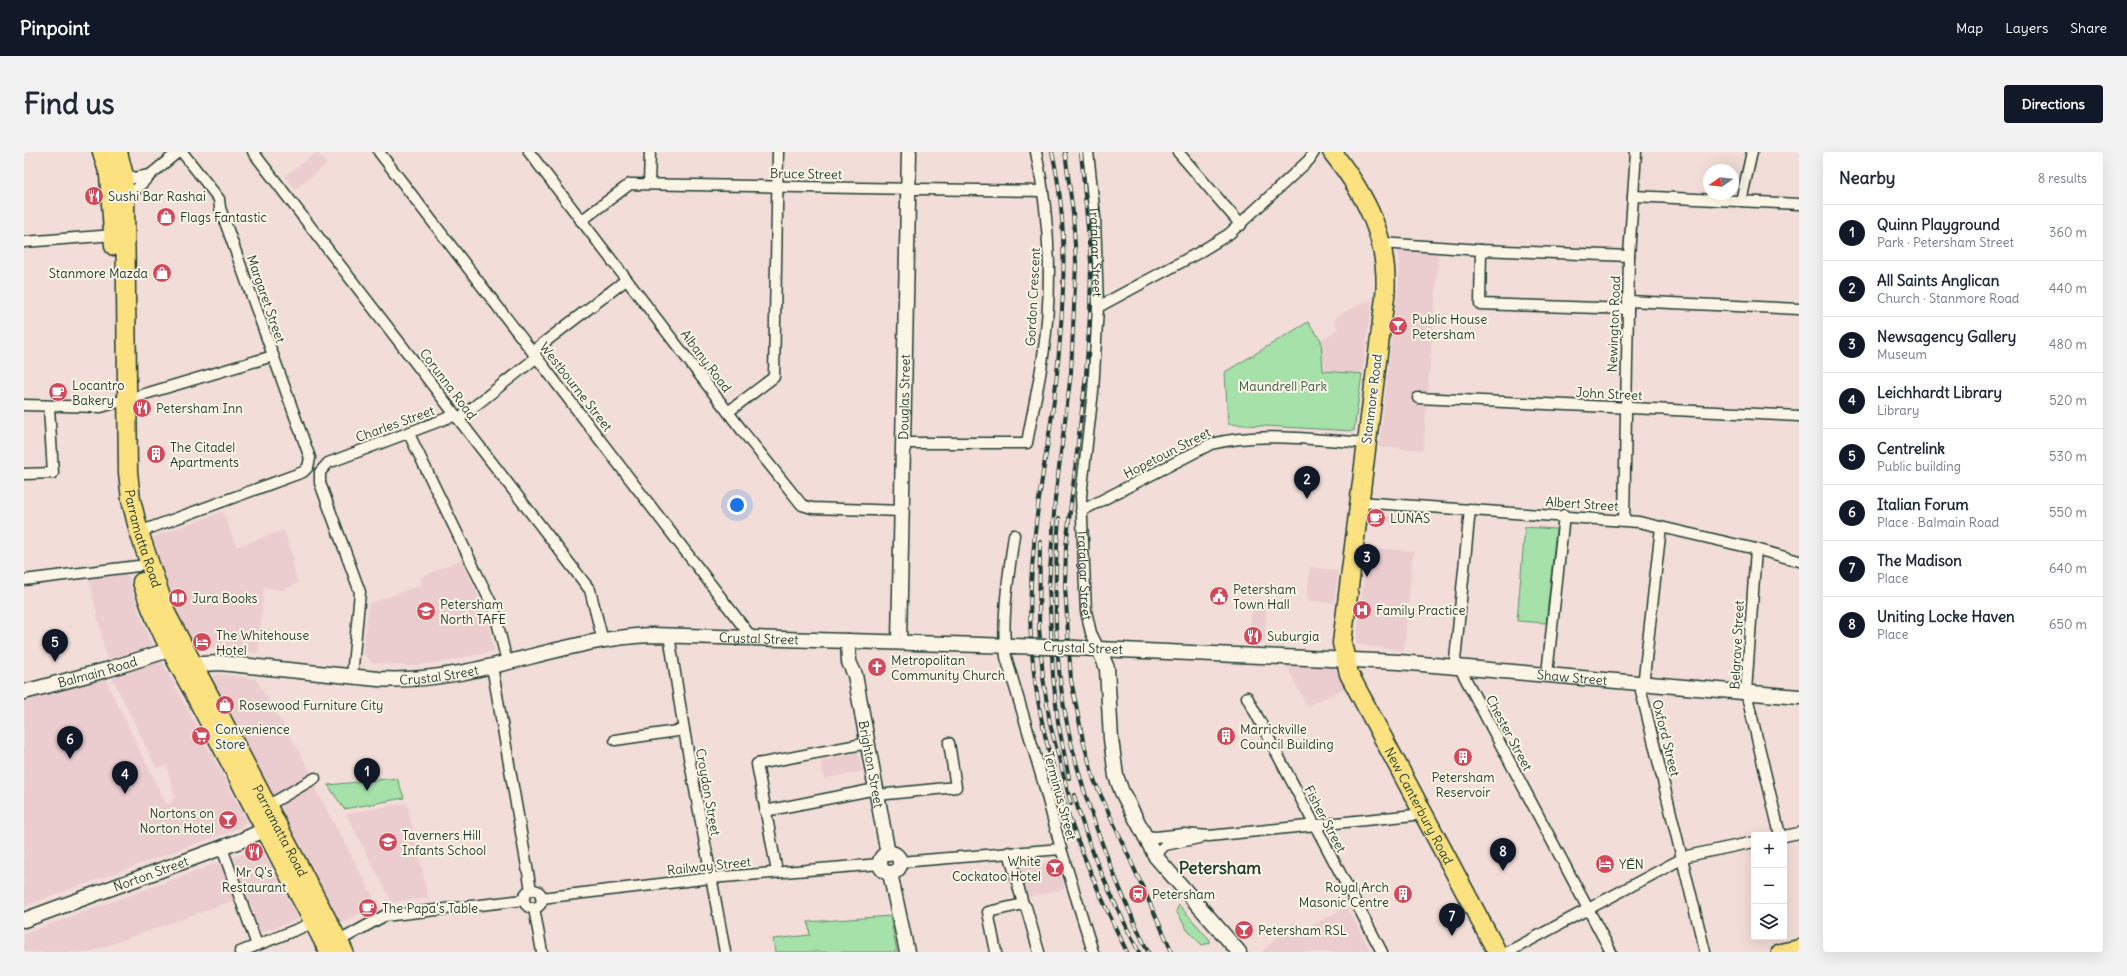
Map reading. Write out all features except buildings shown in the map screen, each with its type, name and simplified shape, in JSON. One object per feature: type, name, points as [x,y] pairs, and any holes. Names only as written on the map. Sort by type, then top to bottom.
[{"type":"highway","name":"Parramatta Road","points":[[102,152],[109,174],[114,235],[122,401],[128,472],[131,500],[139,532],[161,601],[186,665],[337,948]]},
{"type":"highway","name":"Parramatta Road","points":[[118,152],[123,172],[126,201],[122,401],[117,483],[150,609],[169,650],[186,665]]},
{"type":"highway","name":"Stanmore Road","points":[[1331,152],[1363,195],[1374,218],[1382,243],[1386,284],[1342,643],[1345,659]]},
{"type":"highway","name":"New Canterbury Road","points":[[1345,659],[1349,674],[1497,952]]},
{"type":"highway","name":"Parramatta Road","points":[[272,827],[313,923],[337,948]]},
{"type":"main road","name":"Douglas Street","points":[[899,642],[909,152]]},
{"type":"main road","name":"Crystal Street","points":[[186,665],[220,663],[352,676],[385,681],[448,676],[603,641],[634,636],[668,635],[1075,648],[1345,659]]},
{"type":"main road","name":"Brighton Street","points":[[848,641],[849,662],[855,674],[877,792],[886,864],[907,952]]},
{"type":"main road","name":"Brighton Street","points":[[855,674],[858,653],[865,641]]},
{"type":"main road","name":"Trafalgar Street","points":[[1099,649],[1107,668],[1109,727],[1116,776],[1122,792],[1156,858],[1239,952]]},
{"type":"main road","name":"Balmain Road","points":[[24,692],[106,670],[169,650]]},
{"type":"main road","name":"Shaw Street","points":[[1345,659],[1456,666],[1799,697]]},
{"type":"main road","name":"Norton Street","points":[[24,920],[222,848],[272,827]]},
{"type":"main road","points":[[886,864],[895,855],[900,862]]},
{"type":"main road","points":[[1780,952],[1799,948]]},
{"type":"street","points":[[126,201],[150,175],[178,152]]},
{"type":"street","name":"Margaret Street","points":[[139,532],[300,473],[308,467],[310,463],[309,452],[220,208],[219,199],[182,152]]},
{"type":"street","name":"Corunna Road","points":[[253,152],[590,590],[603,641]]},
{"type":"street","name":"Westbourne Street","points":[[379,152],[752,638]]},
{"type":"street","name":"Albany Road","points":[[529,152],[728,412],[802,505],[812,508],[902,511]]},
{"type":"street","points":[[650,152],[650,184]]},
{"type":"street","points":[[728,412],[774,377],[778,152]]},
{"type":"street","name":"Gordon Crescent","points":[[904,443],[1027,443],[1043,355],[1050,265],[1043,191],[1036,152]]},
{"type":"street","name":"Trafalgar Street","points":[[1088,152],[1095,217],[1098,307],[1093,391],[1081,485],[1081,512],[1086,617],[1091,633],[1099,649]]},
{"type":"street","points":[[1178,152],[1241,224]]},
{"type":"street","points":[[1098,307],[1198,253],[1241,224],[1311,156],[1331,152]]},
{"type":"street","name":"Newington Road","points":[[1624,520],[1629,256],[1636,152]]},
{"type":"street","points":[[1741,201],[1752,152]]},
{"type":"street","points":[[123,172],[134,178],[150,175]]},
{"type":"street","name":"Bruce Street","points":[[581,221],[630,184],[1043,191]]},
{"type":"street","points":[[1633,196],[1799,204]]},
{"type":"street","points":[[24,242],[114,235]]},
{"type":"street","points":[[1382,243],[1481,250],[1629,256]]},
{"type":"street","points":[[1481,250],[1480,304],[1628,305],[1799,309]]},
{"type":"street","name":"Charles Street","points":[[352,676],[360,592],[320,483],[320,472],[328,463],[456,416],[462,416],[532,361],[537,348],[626,280]]},
{"type":"street","points":[[24,405],[49,407],[101,407],[273,356]]},
{"type":"street","name":"John Street","points":[[1418,398],[1799,416]]},
{"type":"street","points":[[24,474],[53,473],[49,407]]},
{"type":"street","points":[[409,434],[494,609],[507,662]]},
{"type":"street","name":"Hopetoun Street","points":[[1081,512],[1211,444],[1223,440],[1268,437],[1366,443]]},
{"type":"street","name":"Albert Street","points":[[1359,502],[1624,520],[1756,549],[1799,561]]},
{"type":"street","points":[[1456,666],[1455,660],[1470,510]]},
{"type":"street","points":[[1547,674],[1564,515]]},
{"type":"street","name":"Oxford Street","points":[[1661,527],[1641,691],[1705,952]]},
{"type":"street","name":"Terminus Street","points":[[1014,535],[1008,583],[1010,671],[1044,785],[1060,850],[1093,952]]},
{"type":"street","name":"Belgrave Street","points":[[1756,549],[1746,692],[1779,832]]},
{"type":"street","points":[[24,580],[138,566]]},
{"type":"street","name":"Croydon Street","points":[[668,635],[725,952]]},
{"type":"street","points":[[492,666],[531,890]]},
{"type":"street","name":"Chester Street","points":[[1456,666],[1463,674],[1610,952]]},
{"type":"street","name":"Fisher Street","points":[[1246,697],[1382,952]]},
{"type":"street","points":[[615,740],[684,730]]},
{"type":"street","points":[[765,811],[877,792],[956,787],[949,743]]},
{"type":"street","points":[[777,872],[757,764],[868,744]]},
{"type":"street","points":[[274,802],[315,778]]},
{"type":"street","points":[[1156,858],[1165,845],[1209,836],[1424,814]]},
{"type":"street","points":[[1787,835],[1799,833]]},
{"type":"street","points":[[1144,836],[1156,837],[1184,834],[1209,836]]},
{"type":"street","points":[[1508,952],[1682,858],[1751,843]]},
{"type":"street","points":[[222,848],[257,945]]},
{"type":"street","points":[[900,862],[1009,852],[1060,850]]},
{"type":"street","points":[[1009,852],[1023,904],[1026,907],[1039,952]]},
{"type":"street","name":"Railway Street","points":[[542,898],[711,878],[886,864]]},
{"type":"street","points":[[531,890],[537,891],[542,898],[539,905],[534,908],[526,905],[524,900],[526,892],[531,890]]},
{"type":"street","points":[[337,948],[384,916],[524,900]]},
{"type":"street","points":[[996,952],[988,912],[1023,904]]},
{"type":"street","points":[[534,908],[542,952]]},
{"type":"street","points":[[240,952],[313,923]]},
{"type":"shaded area","points":[[317,152],[327,164],[295,189],[285,176]]},
{"type":"shaded area","points":[[1399,243],[1437,244],[1438,264],[1423,450],[1379,447],[1399,277]]},
{"type":"shaded area","points":[[1372,299],[1362,374],[1323,371],[1321,340],[1338,329],[1334,321],[1337,319],[1336,316]]},
{"type":"shaded area","points":[[223,512],[236,547],[284,530],[294,560],[291,561],[298,583],[283,590],[264,587],[258,653],[195,646],[173,605],[153,537]]},
{"type":"shaded area","points":[[1373,515],[1417,518],[1416,523],[1370,522]]},
{"type":"shaded area","points":[[1368,548],[1413,551],[1404,651],[1356,644]]},
{"type":"shaded area","name":"Petersham North TAFE","points":[[462,559],[487,618],[494,651],[448,661],[411,666],[372,663],[363,653],[369,604],[423,584],[420,578]]},
{"type":"shaded area","points":[[1310,567],[1338,571],[1334,603],[1307,600]]},
{"type":"shaded area","points":[[127,574],[139,613],[153,646],[107,659],[89,578]]},
{"type":"shaded area","points":[[1253,602],[1266,603],[1265,641],[1248,641]]},
{"type":"shaded area","points":[[161,660],[247,821],[239,828],[24,906],[24,700],[104,677],[166,804],[172,803],[171,799],[175,798],[167,766],[156,767],[111,675]]},
{"type":"shaded area","points":[[1287,666],[1334,668],[1347,687],[1307,706]]},
{"type":"shaded area","points":[[217,674],[256,679],[318,784],[314,786],[377,904],[343,923],[340,922],[212,678]]},
{"type":"shaded area","points":[[858,753],[862,771],[824,779],[821,761]]},
{"type":"shaded area","name":"Taverners Hill Infants School","points":[[407,803],[428,898],[392,902],[346,814]]},
{"type":"shaded area","points":[[261,848],[298,919],[256,934],[240,898],[89,952],[24,952],[24,934]]},
{"type":"shaded area","points":[[1057,862],[1065,889],[1026,897],[1016,865]]},
{"type":"shaded area","points":[[1347,907],[1371,952],[1262,952],[1295,921],[1305,929]]},
{"type":"green space","name":"Maundrell Park","points":[[1308,322],[1321,340],[1323,371],[1362,374],[1354,431],[1228,424],[1225,372]]},
{"type":"green space","points":[[1525,527],[1556,529],[1546,623],[1517,621]]},
{"type":"green space","points":[[397,778],[404,798],[344,809],[328,785]]},
{"type":"green space","points":[[1179,905],[1210,940],[1210,943],[1202,945],[1188,931],[1176,911]]},
{"type":"green space","points":[[890,916],[897,952],[775,952],[773,939],[810,935],[808,922]]},
{"type":"railway","points":[[1052,152],[1061,206],[1063,234],[1064,262],[1062,318],[1055,395],[1036,523],[1032,568],[1030,616],[1031,639],[1035,680],[1051,761],[1077,839],[1109,915],[1127,952]]},
{"type":"railway","points":[[1065,152],[1073,213],[1076,262],[1071,373],[1055,499],[1049,586],[1053,676],[1058,722],[1069,778]]},
{"type":"railway","points":[[1081,152],[1091,262],[1090,314],[1086,375],[1066,546],[1065,586],[1071,680],[1083,740],[1094,780],[1172,952]]},
{"type":"railway","points":[[1059,518],[1056,573],[1056,630],[1065,715],[1078,769],[1094,823],[1114,875],[1148,952]]},
{"type":"railway","points":[[1040,542],[1039,627],[1043,677],[1050,724],[1071,804]]},
{"type":"railway","points":[[1074,795],[1094,856],[1139,952]]},
{"type":"place","name":"Sushi Bar Rashai","points":[[94,196]]},
{"type":"place","name":"Flags Fantastic","points":[[166,217]]},
{"type":"place","name":"Stanmore Mazda","points":[[162,273]]},
{"type":"place","name":"Public House Petersham","points":[[1398,326]]},
{"type":"place","name":"Locantro Bakery","points":[[58,392]]},
{"type":"place","name":"Petersham Inn","points":[[142,408]]},
{"type":"place","name":"The Citadel Apartments","points":[[156,454]]},
{"type":"place","name":"All Saints Anglican","points":[[1307,499]]},
{"type":"place","name":"LUNAS","points":[[1376,518]]},
{"type":"place","name":"Newsagency Gallery","points":[[1367,577]]},
{"type":"place","name":"Petersham Town Hall","points":[[1219,596]]},
{"type":"place","name":"Jura Books","points":[[178,598]]},
{"type":"place","name":"Family Practice","points":[[1362,610]]},
{"type":"place","name":"Petersham North TAFE","points":[[426,611]]},
{"type":"place","name":"Suburgia","points":[[1253,636]]},
{"type":"place","name":"The Whitehouse Hotel","points":[[202,642]]},
{"type":"place","name":"Centrelink","points":[[55,662]]},
{"type":"place","name":"Metropolitan Community Church","points":[[877,667]]},
{"type":"place","name":"Rosewood Furniture City","points":[[225,705]]},
{"type":"place","name":"Convenience Store","points":[[201,736]]},
{"type":"place","name":"Marrickville Council Building","points":[[1226,736]]},
{"type":"place","name":"Petersham Reservoir","points":[[1463,757]]},
{"type":"place","name":"Italian Forum","points":[[70,759]]},
{"type":"place","name":"Quinn Playground","points":[[367,791]]},
{"type":"place","name":"Leichhardt Library","points":[[125,794]]},
{"type":"place","name":"Nortons on Norton Hotel","points":[[228,820]]},
{"type":"place","name":"Taverners Hill Infants School","points":[[388,842]]},
{"type":"place","name":"Mr Q's Restaurant","points":[[254,852]]},
{"type":"place","name":"YẾN","points":[[1605,864]]},
{"type":"place","name":"White Cockatoo Hotel","points":[[1055,868]]},
{"type":"place","name":"Uniting Locke Haven","points":[[1503,871]]},
{"type":"place","name":"Petersham","points":[[1138,894]]},
{"type":"place","name":"Royal Arch Masonic Centre","points":[[1403,894]]},
{"type":"place","name":"The Papa's Table","points":[[368,908]]},
{"type":"place","name":"Petersham RSL","points":[[1244,930]]},
{"type":"place","name":"The Madison","points":[[1452,936]]},
{"type":"district","name":"Petersham","points":[[1220,868]]}]
